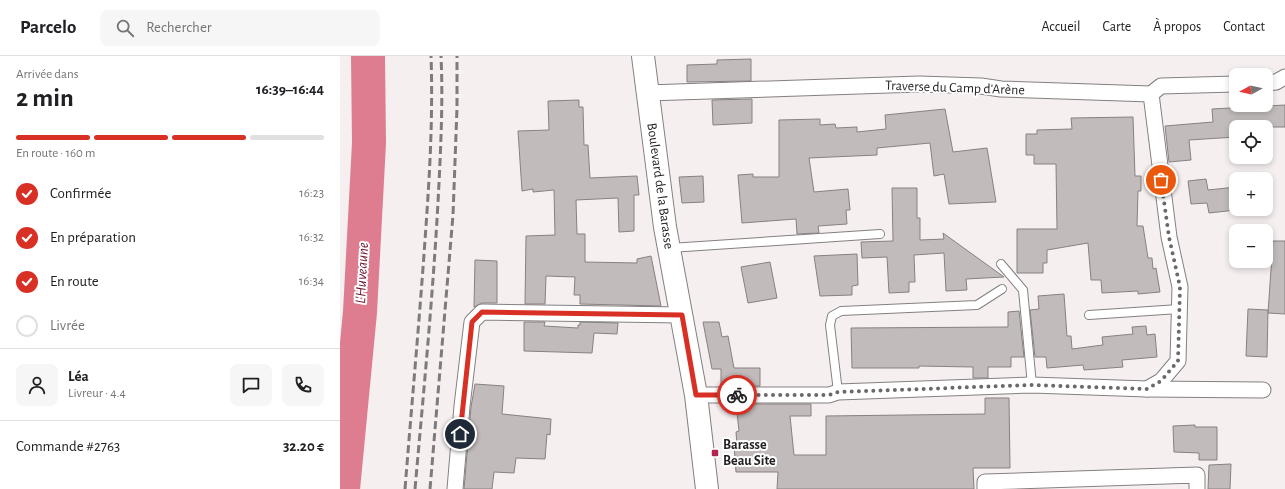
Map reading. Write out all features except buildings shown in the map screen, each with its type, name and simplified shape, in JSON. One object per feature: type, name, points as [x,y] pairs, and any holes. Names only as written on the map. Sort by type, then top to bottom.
[{"type":"street","name":"Boulevard de la Barasse","points":[[643,56],[669,248],[696,395],[707,489]]},
{"type":"street","points":[[1273,82],[1285,77]]},
{"type":"street","name":"Traverse du Camp d'Arène","points":[[647,93],[919,84],[982,86],[1001,89],[1151,94],[1161,86],[1229,84]]},
{"type":"street","points":[[1147,389],[1161,381],[1178,361],[1180,287],[1169,237],[1151,94]]},
{"type":"street","points":[[455,489],[462,406],[472,322],[482,312],[682,315]]},
{"type":"street","points":[[696,395],[829,395],[838,392],[1032,385],[1147,389],[1263,390]]},
{"type":"street","points":[[985,489],[985,482],[1197,475],[1197,489]]},
{"type":"lane","points":[[669,248],[880,234]]},
{"type":"lane","points":[[1001,264],[1022,290],[1032,385]]},
{"type":"lane","points":[[838,392],[830,324],[832,316],[841,311],[977,305],[1002,289]]},
{"type":"lane","points":[[1089,315],[1179,309]]},
{"type":"waterway","name":"L'Huveaune","points":[[343,489],[360,312],[369,143],[368,56]]},
{"type":"railway","points":[[405,489],[429,184],[432,77],[431,56]]},
{"type":"railway","points":[[415,489],[437,221],[442,120],[441,56]]},
{"type":"railway","points":[[430,489],[453,215],[457,108],[457,56]]},
{"type":"way so far","points":[[737,395],[829,395],[838,392],[1032,385],[1147,389],[1161,381],[1178,361],[1180,287],[1169,237],[1161,180]]},
{"type":"place","name":"Barasse Beau Site","points":[[715,453]]},
{"type":"route","points":[[460,434],[472,322],[482,312],[682,315],[696,395],[737,395]]}]
